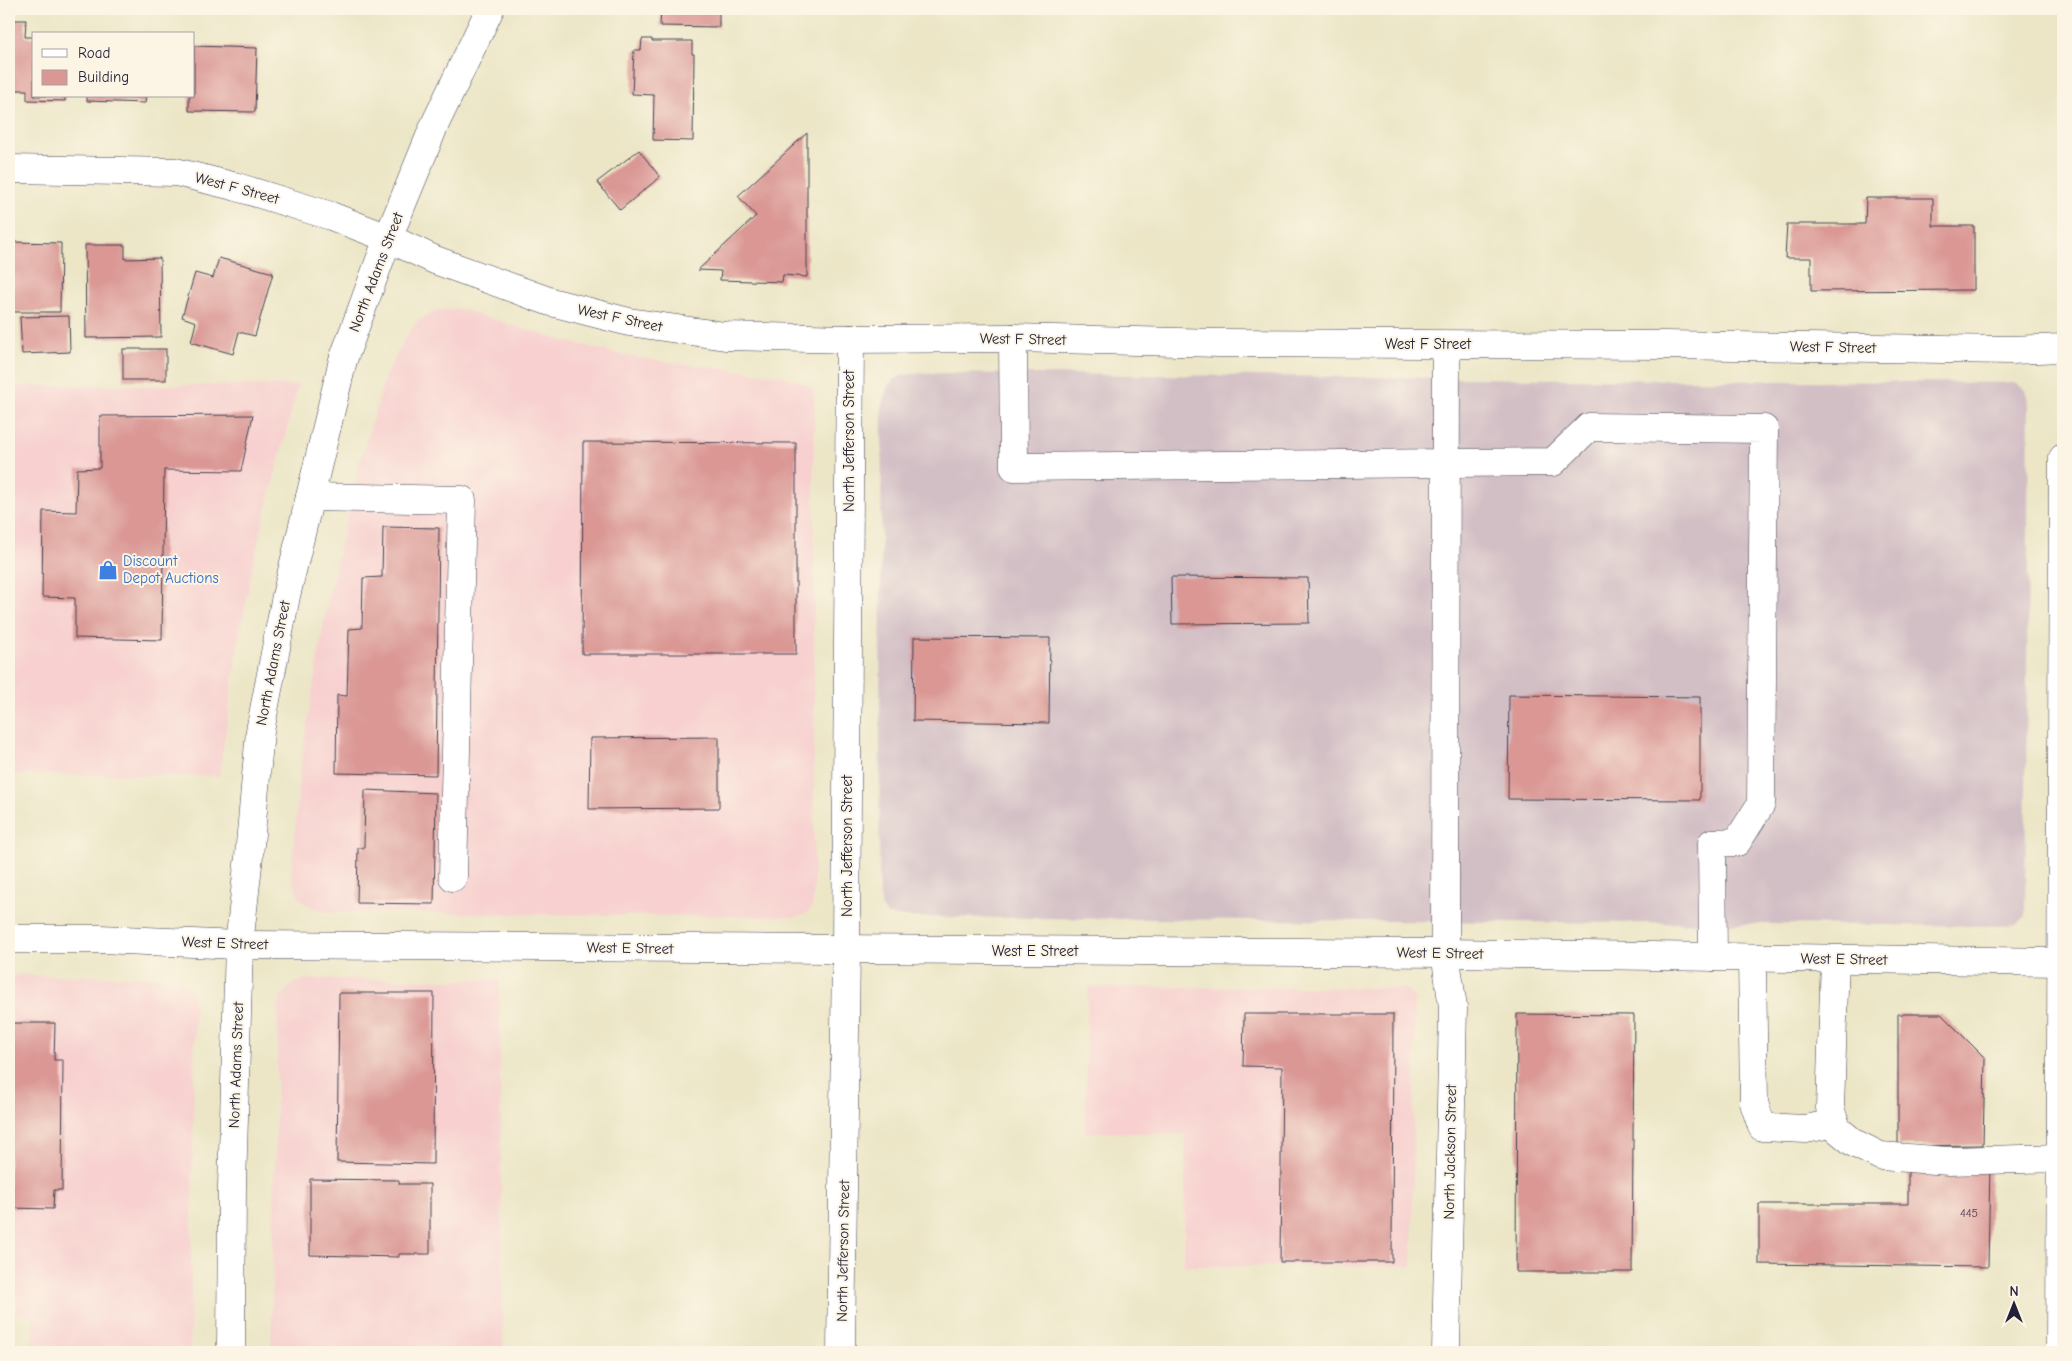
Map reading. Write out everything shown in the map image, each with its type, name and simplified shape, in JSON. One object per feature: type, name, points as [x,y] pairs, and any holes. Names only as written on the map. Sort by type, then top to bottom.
[{"type":"street","name":"North Adams Street","points":[[231,1352],[232,1186],[239,945],[260,731],[286,596],[344,360],[388,238],[435,124],[490,9]]},
{"type":"street","name":"West F Street","points":[[9,169],[176,172],[237,186],[294,204],[388,238],[435,260],[551,302],[629,322],[724,336],[850,339],[1013,338],[1219,343],[2011,350],[2063,348]]},
{"type":"street","points":[[1013,338],[1014,467],[1553,462],[1589,427],[1764,428],[1761,804],[1737,842],[1712,843],[1713,957]]},
{"type":"street","name":"North Jefferson Street","points":[[842,1352],[850,339]]},
{"type":"street","name":"North Jackson Street","points":[[1446,345],[1445,953],[1453,1007],[1446,1352]]},
{"type":"street","points":[[2060,1352],[2063,458]]},
{"type":"street","points":[[310,497],[462,500],[453,877]]},
{"type":"street","name":"West E Street","points":[[9,939],[100,939],[239,945],[1445,953],[2060,962]]},
{"type":"street","points":[[1752,958],[1754,1103],[1762,1127],[1806,1128],[1835,1123]]},
{"type":"street","points":[[1835,959],[1830,1108],[1837,1129],[1854,1143],[1880,1156],[1949,1161],[2060,1158]]},
{"type":"shaded area","points":[[460,309],[556,339],[618,354],[665,362],[784,376],[808,385],[814,390],[814,888],[812,908],[804,915],[795,917],[324,912],[306,904],[299,897],[291,876],[300,769],[327,603],[359,465],[386,375],[408,333],[427,315],[439,310]]},
{"type":"shaded area","points":[[923,373],[2014,383],[2026,390],[2029,403],[2025,916],[2016,924],[1998,926],[906,917],[887,915],[882,908],[879,891],[882,404],[887,388],[893,380],[903,375]]},
{"type":"shaded area","points":[[298,385],[257,546],[241,625],[219,776],[9,774],[9,386]]},
{"type":"shaded area","points":[[9,975],[162,977],[176,979],[184,983],[190,990],[195,1008],[190,1352],[32,1352],[33,1315],[9,1314]]},
{"type":"shaded area","points":[[307,979],[499,980],[503,1352],[271,1352],[278,1005],[281,997],[291,985]]},
{"type":"shaded area","points":[[1088,987],[1404,988],[1409,992],[1415,1000],[1412,1266],[1184,1266],[1186,1134],[1085,1132]]},
{"type":"building","points":[[661,9],[719,9],[719,27],[660,26]]},
{"type":"building","points":[[9,20],[26,20],[25,37],[32,37],[32,98],[65,98],[65,101],[27,100],[27,90],[9,90]]},
{"type":"building","points":[[642,39],[652,39],[652,41],[692,41],[692,54],[694,54],[693,141],[653,140],[654,95],[632,94],[634,50],[641,50]]},
{"type":"building","points":[[195,46],[257,48],[255,112],[189,111],[189,98],[195,98]]},
{"type":"building","points":[[87,98],[146,98],[145,103],[87,101]]},
{"type":"building","points":[[807,133],[807,277],[783,275],[782,282],[720,280],[721,271],[698,270],[756,216],[738,196]]},
{"type":"building","points":[[639,150],[660,177],[620,210],[597,182]]},
{"type":"building","points":[[1866,198],[1933,198],[1933,226],[1974,226],[1974,290],[1811,291],[1811,258],[1785,258],[1787,224],[1865,224]]},
{"type":"building","points":[[9,242],[61,243],[60,312],[9,312]]},
{"type":"building","points":[[85,245],[125,245],[125,259],[160,258],[161,337],[86,338]]},
{"type":"building","points":[[219,258],[273,273],[255,336],[239,332],[233,354],[191,342],[196,322],[182,317],[195,273],[213,278]]},
{"type":"building","points":[[69,316],[70,352],[22,354],[20,317]]},
{"type":"building","points":[[123,349],[166,349],[166,380],[123,380]]},
{"type":"building","points":[[253,415],[241,471],[164,470],[162,640],[75,638],[75,598],[42,597],[43,511],[76,512],[77,469],[100,468],[100,416]]},
{"type":"building","points":[[583,442],[796,443],[796,654],[582,654]]},
{"type":"building","points":[[383,527],[439,528],[436,775],[336,773],[337,695],[347,696],[349,629],[362,628],[363,578],[382,577]]},
{"type":"building","points":[[1171,577],[1308,578],[1309,623],[1172,624]]},
{"type":"building","points":[[914,637],[1050,638],[1049,723],[913,721]]},
{"type":"building","points":[[1509,695],[1700,697],[1700,800],[1508,799]]},
{"type":"building","points":[[719,737],[719,808],[589,809],[590,738]]},
{"type":"building","points":[[365,790],[436,793],[434,904],[357,903],[358,848],[364,848]]},
{"type":"building","points":[[339,993],[434,993],[433,1164],[337,1162]]},
{"type":"building","points":[[1244,1014],[1393,1014],[1392,1262],[1280,1262],[1282,1067],[1243,1066]]},
{"type":"building","points":[[1517,1014],[1634,1015],[1632,1272],[1516,1272]]},
{"type":"building","points":[[1898,1014],[1941,1014],[1985,1058],[1983,1145],[1898,1146]]},
{"type":"building","points":[[9,1023],[55,1023],[54,1060],[63,1060],[62,1190],[54,1190],[53,1209],[9,1208]]},
{"type":"building","points":[[1908,1166],[1990,1166],[1988,1267],[1759,1264],[1759,1204],[1908,1204]]},
{"type":"building","points":[[310,1179],[399,1180],[399,1184],[430,1184],[430,1254],[399,1254],[399,1257],[310,1255]]},
{"type":"place","name":"Discount Depot Auctions","points":[[108,570]]}]
